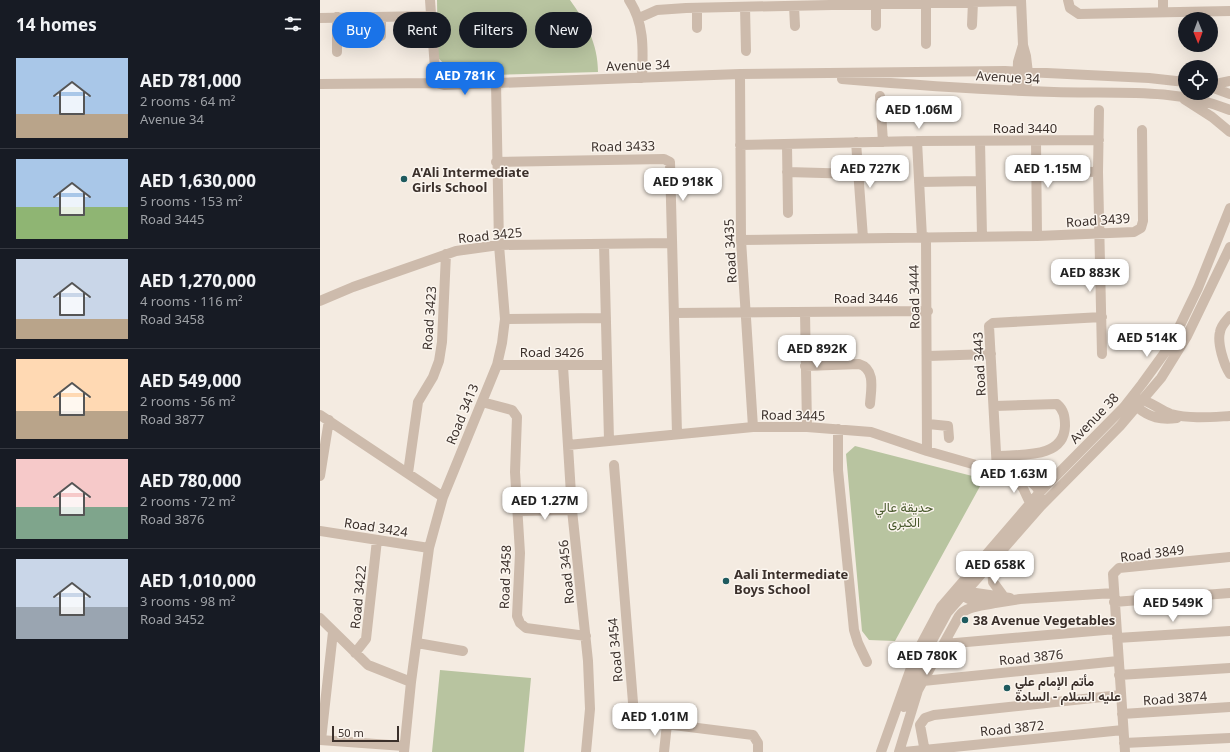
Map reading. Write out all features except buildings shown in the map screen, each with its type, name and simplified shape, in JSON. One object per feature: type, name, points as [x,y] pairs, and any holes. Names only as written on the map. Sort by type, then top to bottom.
[{"type":"street","points":[[430,0],[431,12]]},
{"type":"street","points":[[629,0],[639,18],[643,44],[642,78]]},
{"type":"street","points":[[1068,0],[1070,8],[1079,14],[1230,11]]},
{"type":"street","points":[[1163,0],[1163,12]]},
{"type":"street","points":[[639,18],[657,10],[686,4],[697,8],[794,6],[818,3],[876,5],[892,2],[926,4],[1021,1],[1023,46],[1026,56],[1021,91]]},
{"type":"street","points":[[972,2],[972,24]]},
{"type":"street","points":[[926,4],[926,44]]},
{"type":"street","points":[[876,5],[876,26]]},
{"type":"street","points":[[794,6],[795,26]]},
{"type":"street","points":[[745,7],[746,51]]},
{"type":"street","points":[[697,8],[697,28]]},
{"type":"street","points":[[320,18],[332,17]]},
{"type":"street","points":[[433,48],[436,83]]},
{"type":"street","name":"Avenue 34","points":[[320,84],[436,83],[443,80],[491,80],[496,82],[783,73],[1023,73],[1149,78],[1178,81]]},
{"type":"street","name":"Avenue 34","points":[[783,73],[907,84],[1021,91],[1134,92],[1178,96]]},
{"type":"street","name":"Road 3435","points":[[740,74],[742,240],[753,427]]},
{"type":"street","points":[[1218,84],[1230,81]]},
{"type":"street","name":"Road 3413","points":[[404,749],[411,682],[429,548],[443,497],[497,365],[502,343],[505,319],[499,245],[496,162],[496,82]]},
{"type":"street","points":[[1218,89],[1230,94]]},
{"type":"street","points":[[880,96],[883,142]]},
{"type":"street","points":[[1186,100],[1212,117],[1230,132]]},
{"type":"street","name":"Avenue 34","points":[[1194,100],[1230,110]]},
{"type":"street","points":[[1099,110],[1098,172],[1101,233],[1102,354]]},
{"type":"street","name":"Road 3439","points":[[742,240],[1038,236],[1134,232],[1141,228],[1143,221],[1142,130]]},
{"type":"street","name":"Road 3440","points":[[740,145],[787,145],[917,140],[1036,142],[1099,140]]},
{"type":"street","name":"Road 3444","points":[[917,140],[928,311],[927,451]]},
{"type":"street","points":[[980,141],[982,236]]},
{"type":"street","points":[[856,142],[863,238]]},
{"type":"street","points":[[1036,142],[1038,236]]},
{"type":"street","points":[[787,145],[788,213]]},
{"type":"street","name":"Road 3433","points":[[496,162],[664,158],[670,162],[672,170],[672,243],[677,434]]},
{"type":"street","points":[[1036,171],[1098,172]]},
{"type":"street","points":[[787,172],[858,174]]},
{"type":"street","points":[[919,182],[980,181]]},
{"type":"street","name":"Avenue 38","points":[[890,750],[920,663],[947,613],[961,591],[1030,503],[1124,407],[1171,344],[1198,288],[1230,208]]},
{"type":"street","name":"Road 3425","points":[[320,301],[353,287],[446,254],[499,245],[672,243]]},
{"type":"street","points":[[604,244],[609,440]]},
{"type":"street","name":"Avenue 38","points":[[881,752],[905,680],[922,640],[941,607],[992,564],[1041,506],[1140,402],[1176,357],[1230,247]]},
{"type":"street","name":"Road 3423","points":[[408,474],[418,402],[433,377],[439,361],[442,342],[446,254]]},
{"type":"street","name":"Road 3446","points":[[746,313],[928,311]]},
{"type":"street","points":[[805,312],[807,427]]},
{"type":"street","points":[[674,313],[746,313]]},
{"type":"street","points":[[1230,316],[1222,326],[1219,339],[1226,369],[1230,374]]},
{"type":"street","name":"Road 3443","points":[[997,471],[995,406],[989,328],[993,323],[1102,317]]},
{"type":"street","points":[[505,319],[606,318]]},
{"type":"street","points":[[928,356],[990,354]]},
{"type":"street","name":"Road 3426","points":[[497,365],[563,366],[607,364]]},
{"type":"street","points":[[805,366],[859,364],[866,366],[870,371],[871,380],[870,404]]},
{"type":"street","name":"Road 3456","points":[[563,366],[572,510],[586,636],[590,709],[586,752]]},
{"type":"street","points":[[1142,384],[1140,402],[1151,417],[1160,419],[1230,416]]},
{"type":"street","name":"Road 3458","points":[[482,402],[512,410],[517,417],[515,472],[520,553],[517,616],[520,623],[526,628],[586,636]]},
{"type":"street","points":[[1124,407],[1140,402]]},
{"type":"street","name":"Road 3443","points":[[995,406],[1057,404],[1062,408],[1065,423],[1062,440],[1053,449],[997,456]]},
{"type":"street","points":[[320,476],[324,418],[443,497]]},
{"type":"street","points":[[928,424],[947,425],[949,427],[949,438]]},
{"type":"street","name":"Road 3445","points":[[568,445],[753,427],[807,427],[838,429],[871,432],[927,451],[997,471],[1010,477]]},
{"type":"street","points":[[838,429],[838,470],[854,630],[867,662]]},
{"type":"street","name":"Road 3454","points":[[614,466],[634,715],[637,720],[642,722],[753,735],[758,743],[758,752]]},
{"type":"street","points":[[1010,477],[1028,480],[1035,485],[1040,492],[1041,506]]},
{"type":"street","points":[[1010,477],[1023,488],[1030,503]]},
{"type":"street","points":[[517,511],[572,510]]},
{"type":"street","name":"Road 3424","points":[[320,531],[429,548]]},
{"type":"street","name":"Road 3422","points":[[355,653],[366,639],[377,540]]},
{"type":"street","name":"Road 3849","points":[[1124,748],[1113,574],[1119,568],[1230,557]]},
{"type":"street","points":[[992,564],[993,582],[1004,597]]},
{"type":"street","points":[[961,591],[1020,599]]},
{"type":"street","points":[[961,591],[975,601],[995,603]]},
{"type":"street","points":[[899,752],[918,690],[962,611],[1020,599],[1230,593]]},
{"type":"street","points":[[944,644],[947,613]]},
{"type":"street","name":"Road 3422","points":[[320,618],[368,665],[411,682]]},
{"type":"street","points":[[944,644],[1116,633],[1230,631]]},
{"type":"street","points":[[333,632],[320,740],[356,747],[404,749]]},
{"type":"street","points":[[416,643],[463,651]]},
{"type":"street","name":"Road 3876","points":[[923,681],[1118,661]]},
{"type":"street","points":[[1119,675],[1230,668]]},
{"type":"street","points":[[925,751],[920,725],[925,718],[934,715],[1120,695]]},
{"type":"street","name":"Road 3874","points":[[1122,714],[1230,707]]},
{"type":"street","points":[[664,752],[667,724]]},
{"type":"street","name":"Road 3872","points":[[904,752],[1123,730]]},
{"type":"street","points":[[1124,748],[1230,738]]},
{"type":"green space","points":[[437,0],[570,0],[578,12],[535,12],[535,48],[592,48],[592,40],[596,52],[598,72],[457,76],[438,58],[438,48],[451,48],[451,12],[437,12]]},
{"type":"green space","name":"حديقة عالي الكبرى","points":[[855,446],[984,479],[895,641],[869,640],[862,631],[846,454]]},
{"type":"green space","points":[[440,670],[531,678],[524,752],[432,752]]},
{"type":"place","name":"A'Ali Intermediate Girls School","points":[[404,179]]},
{"type":"place","name":"Aali Intermediate Boys School","points":[[726,581]]},
{"type":"place","name":"38 Avenue Vegetables","points":[[965,620]]},
{"type":"place","name":"مأتم الإمام علي عليه السلام - السادة","points":[[1007,688]]}]
